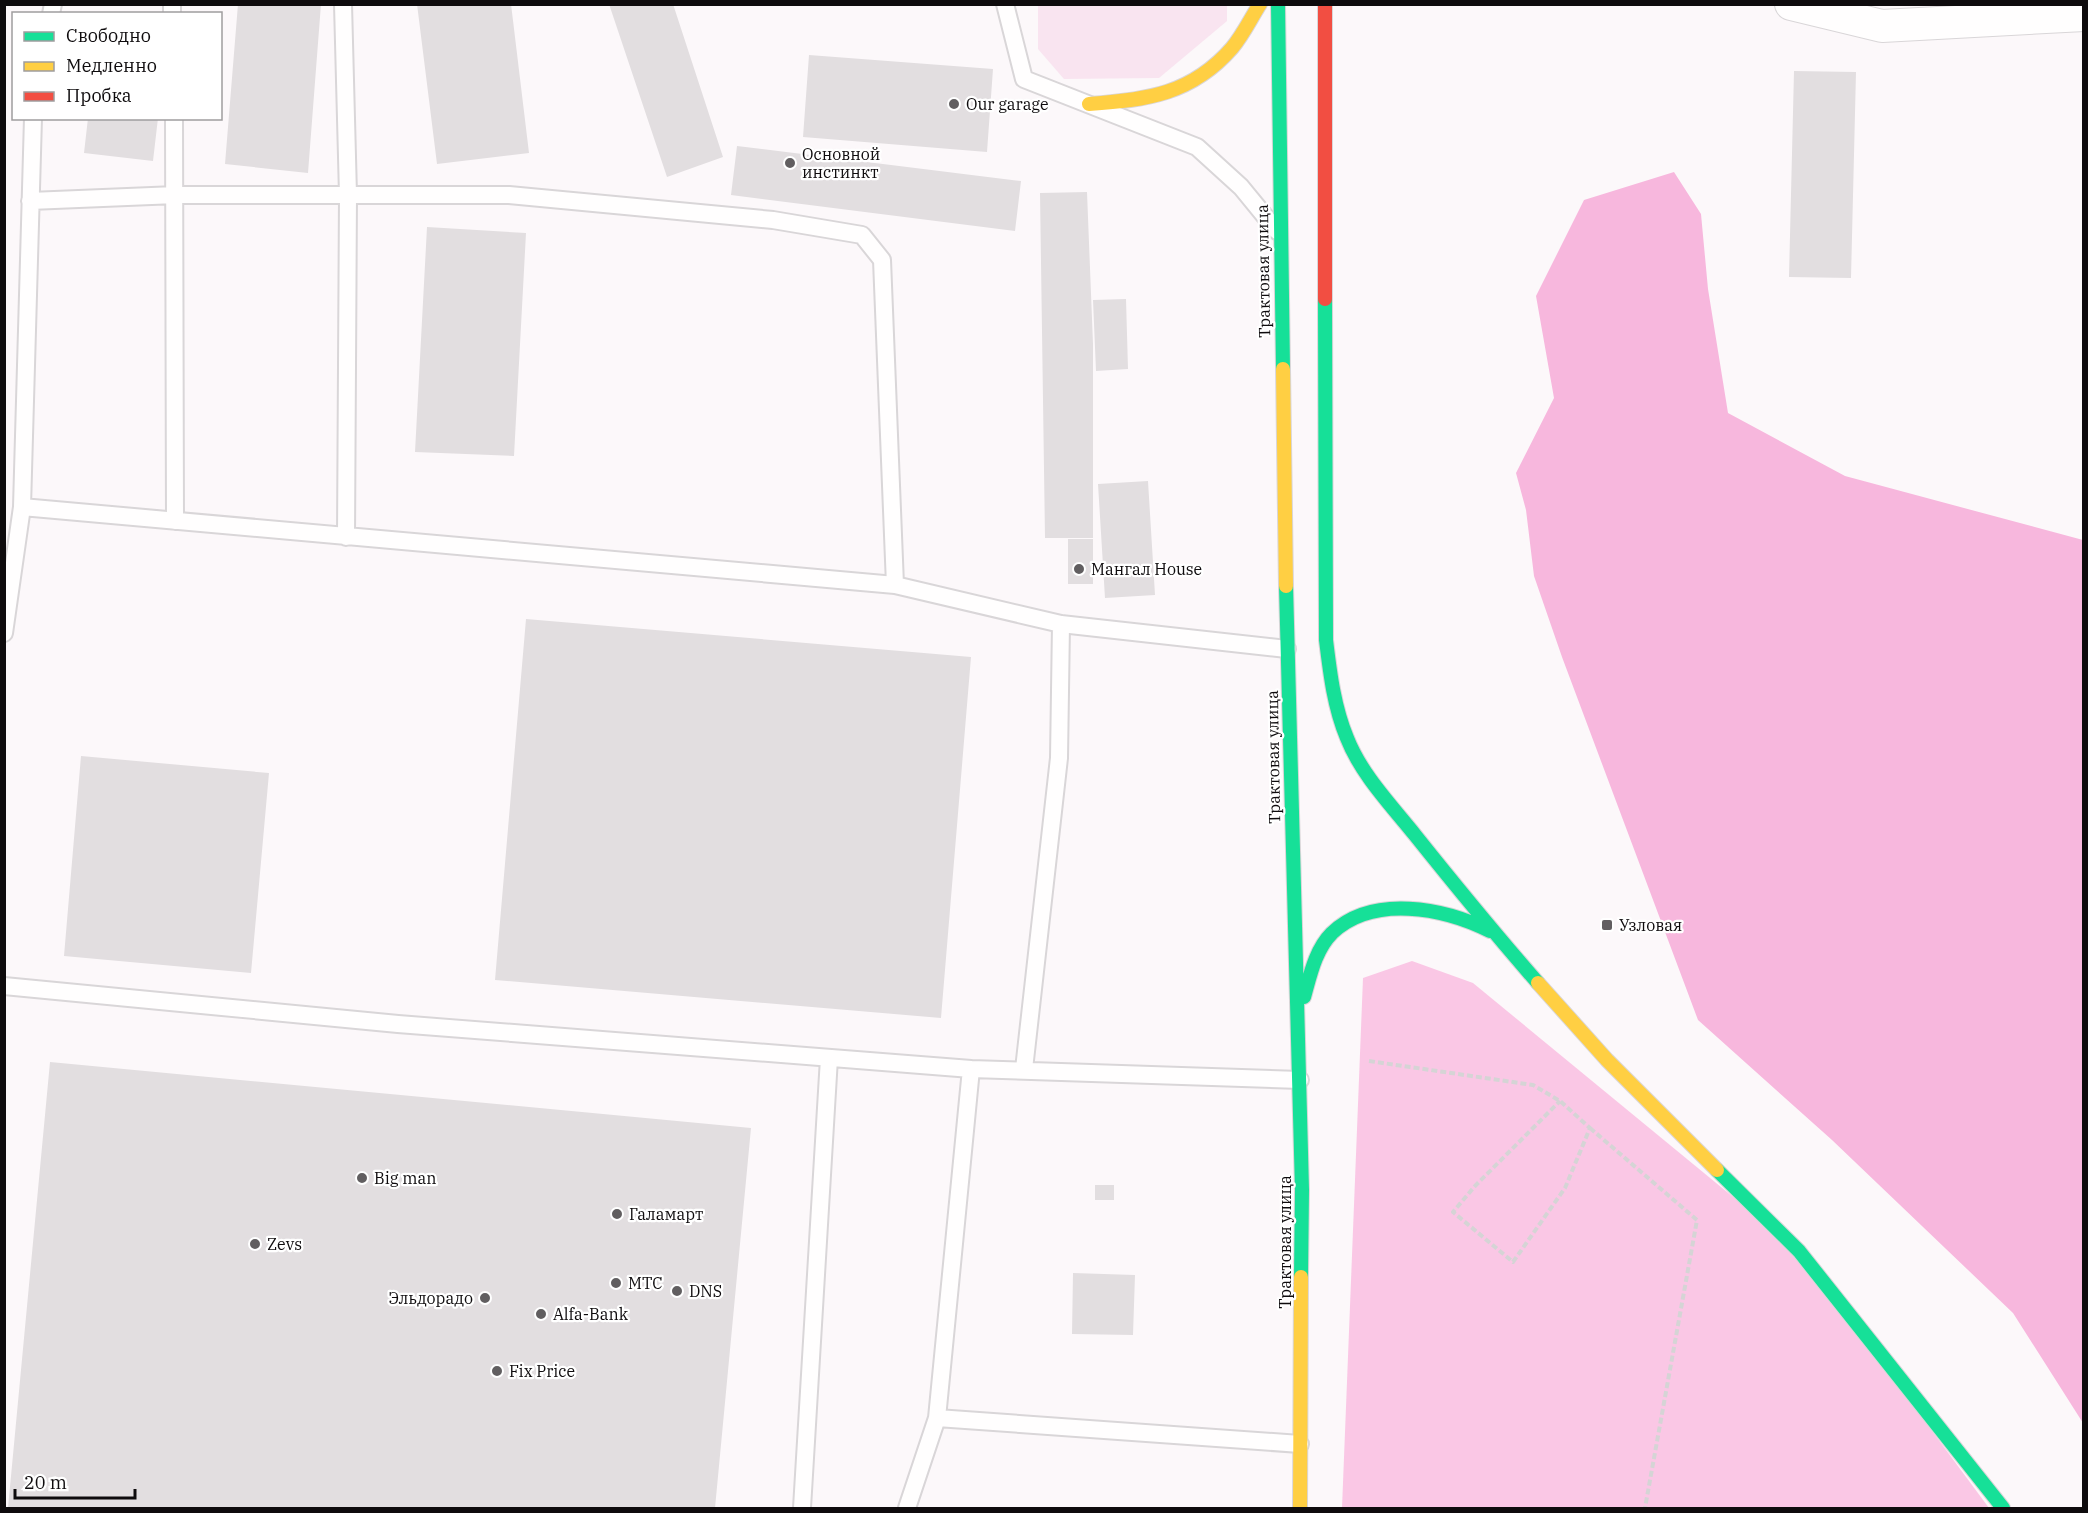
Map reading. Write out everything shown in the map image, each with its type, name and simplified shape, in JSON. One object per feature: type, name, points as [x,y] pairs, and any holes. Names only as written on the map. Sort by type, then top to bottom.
[{"type":"main road","points":[[1089,105],[1122,102],[1165,93],[1198,80],[1233,47],[1260,4]]},
{"type":"main road","name":"Трактовая улица","points":[[1278,4],[1279,233],[1287,650],[1302,1191],[1300,1509]]},
{"type":"main road","points":[[1325,4],[1326,640],[1334,700],[1346,737],[1356,758],[1384,798],[1495,934],[1607,1060],[1798,1251],[2003,1509]]},
{"type":"main road","points":[[1296,1024],[1320,949],[1331,933],[1352,917],[1373,910],[1425,912],[1468,920],[1495,934]]},
{"type":"street","points":[[1791,4],[1882,27],[2084,15]]},
{"type":"lane","points":[[343,4],[348,195],[346,537]]},
{"type":"lane","points":[[1005,4],[1024,80],[1197,147],[1241,186],[1279,233]]},
{"type":"lane","points":[[4,633],[22,507],[33,120]]},
{"type":"lane","points":[[174,120],[175,521]]},
{"type":"lane","points":[[30,201],[176,195],[509,195],[773,220],[862,235],[882,260],[895,585]]},
{"type":"lane","points":[[22,507],[895,585],[1061,624],[1287,650]]},
{"type":"lane","points":[[1024,1070],[1059,758],[1061,624]]},
{"type":"lane","points":[[4,986],[398,1024],[971,1069],[1300,1080]]},
{"type":"lane","points":[[802,1509],[829,1058]]},
{"type":"lane","points":[[907,1509],[937,1418],[971,1069]]},
{"type":"lane","points":[[937,1418],[1300,1444]]},
{"type":"path","points":[[1369,1061],[1533,1085],[1560,1101],[1697,1220],[1645,1509]]},
{"type":"path","points":[[1560,1101],[1475,1186],[1453,1212],[1513,1262],[1564,1188],[1590,1128]]},
{"type":"shaded area","points":[[1038,5],[1227,5],[1227,21],[1159,78],[1064,79],[1038,49]]},
{"type":"shaded area","points":[[1674,172],[1701,214],[1708,289],[1728,413],[1845,476],[2083,540],[2083,1423],[2013,1313],[1832,1140],[1698,1020],[1562,657],[1534,576],[1526,510],[1516,473],[1554,398],[1536,296],[1584,200]]},
{"type":"shaded area","points":[[1412,961],[1473,983],[1799,1251],[1989,1508],[1342,1508],[1363,978]]},
{"type":"building","points":[[238,4],[321,4],[308,173],[225,164]]},
{"type":"building","points":[[417,4],[511,4],[529,153],[437,164]]},
{"type":"building","points":[[609,4],[673,4],[723,157],[667,177]]},
{"type":"building","points":[[809,55],[993,69],[987,152],[803,137]]},
{"type":"building","points":[[1794,71],[1856,72],[1851,278],[1789,277]]},
{"type":"building","points":[[88,120],[158,120],[153,161],[84,153]]},
{"type":"building","points":[[737,146],[1021,181],[1015,231],[731,195]]},
{"type":"building","points":[[1087,192],[1093,344],[1093,538],[1045,538],[1040,193]]},
{"type":"building","points":[[427,227],[526,233],[514,456],[415,452]]},
{"type":"building","points":[[1126,299],[1128,369],[1096,371],[1093,300]]},
{"type":"building","points":[[1148,481],[1155,595],[1105,598],[1098,484]]},
{"type":"building","points":[[1068,539],[1093,539],[1093,584],[1068,584]]},
{"type":"building","points":[[526,619],[971,657],[941,1018],[495,980]]},
{"type":"building","points":[[81,756],[269,773],[251,973],[64,956]]},
{"type":"building","points":[[50,1062],[751,1128],[715,1508],[8,1508]]},
{"type":"building","points":[[1095,1185],[1114,1185],[1114,1200],[1095,1200]]},
{"type":"building","points":[[1073,1273],[1135,1275],[1133,1335],[1072,1334]]},
{"type":"traffic: fast","points":[[1278,4],[1283,369]]},
{"type":"traffic: fast","points":[[1325,299],[1326,640],[1339,714],[1353,751],[1377,789],[1538,983]]},
{"type":"traffic: fast","points":[[1286,586],[1302,1190],[1301,1277]]},
{"type":"traffic: fast","points":[[1304,997],[1314,963],[1326,940],[1349,921],[1368,913],[1388,909],[1431,911],[1452,916],[1490,931]]},
{"type":"traffic: fast","points":[[1717,1170],[1799,1251],[2003,1508]]},
{"type":"traffic: slow","points":[[1089,104],[1149,97],[1167,92],[1201,76],[1232,48],[1260,4]]},
{"type":"traffic: slow","points":[[1283,369],[1286,586]]},
{"type":"traffic: slow","points":[[1538,983],[1607,1060],[1717,1170]]},
{"type":"traffic: slow","points":[[1300,1508],[1301,1277]]},
{"type":"traffic: jam","points":[[1325,4],[1325,299]]},
{"type":"place","name":"Our garage","points":[[954,104]]},
{"type":"place","name":"Основной инстинкт","points":[[790,163]]},
{"type":"place","name":"Мангал House","points":[[1079,569]]},
{"type":"place","name":"Узловая","points":[[1607,925]]},
{"type":"place","name":"Big man","points":[[362,1178]]},
{"type":"place","name":"Галамарт","points":[[617,1214]]},
{"type":"place","name":"Zevs","points":[[255,1244]]},
{"type":"place","name":"МТС","points":[[616,1283]]},
{"type":"place","name":"DNS","points":[[677,1291]]},
{"type":"place","name":"Эльдорадо","points":[[485,1298]]},
{"type":"place","name":"Alfa-Bank","points":[[541,1314]]},
{"type":"place","name":"Fix Price","points":[[497,1371]]}]
